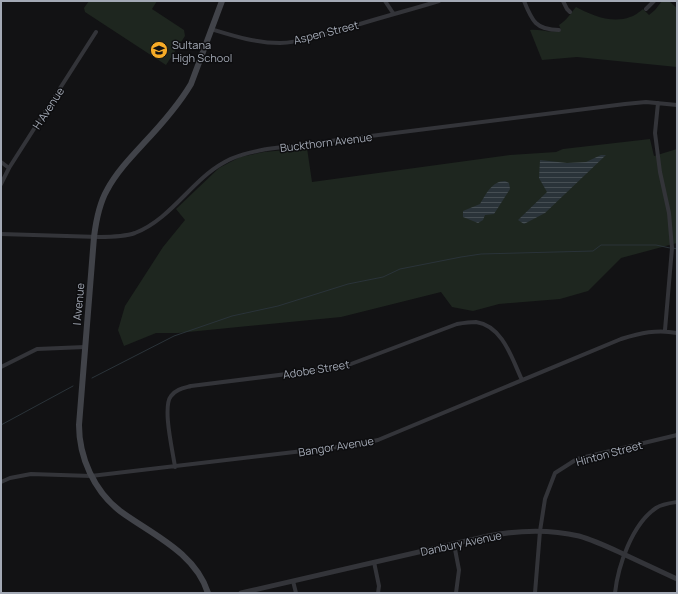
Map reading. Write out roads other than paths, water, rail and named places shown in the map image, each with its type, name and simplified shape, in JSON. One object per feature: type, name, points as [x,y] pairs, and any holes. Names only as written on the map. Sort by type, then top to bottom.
[{"type":"main road","name":"I Avenue","points":[[208,593],[200,577],[187,560],[169,544],[119,510],[104,496],[91,476],[84,458],[79,435],[94,237],[99,212],[108,189],[120,170],[167,118],[191,84],[222,1]]},
{"type":"street","points":[[385,1],[394,14]]},
{"type":"street","name":"Aspen Street","points":[[211,29],[240,38],[264,42],[280,43],[298,41],[321,36],[439,1]]},
{"type":"street","points":[[524,1],[530,16],[536,24],[546,30],[559,30]]},
{"type":"street","points":[[563,1],[570,12]]},
{"type":"street","points":[[646,9],[654,1]]},
{"type":"street","name":"H Avenue","points":[[1,184],[9,168],[96,32]]},
{"type":"street","name":"Buckthorn Avenue","points":[[1,234],[94,237],[135,233],[146,228],[164,214],[215,168],[224,162],[245,154],[267,149],[617,104],[646,102],[677,105]]},
{"type":"street","points":[[658,103],[655,132],[660,172],[669,213],[672,248],[665,330]]},
{"type":"street","points":[[1,162],[9,168]]},
{"type":"street","name":"Adobe Street","points":[[175,467],[167,409],[170,396],[178,390],[191,386],[343,367],[457,324],[475,322],[485,325],[496,332],[505,344],[522,380]]},
{"type":"street","name":"Bangor Avenue","points":[[1,482],[10,478],[32,474],[91,476],[354,445],[378,440],[621,339],[643,332],[665,330],[677,333]]},
{"type":"street","points":[[1,367],[37,349],[85,347]]},
{"type":"street","name":"Hinton Street","points":[[535,593],[540,531],[545,499],[554,473],[577,459],[677,436]]},
{"type":"street","points":[[615,593],[617,578],[636,529],[655,509],[677,502]]},
{"type":"street","name":"Danbury Avenue","points":[[241,593],[454,544],[519,531],[560,532],[580,536],[677,579]]},
{"type":"street","points":[[454,544],[459,570],[456,593]]},
{"type":"street","points":[[374,562],[379,586],[378,593]]},
{"type":"street","points":[[294,581],[296,593]]},
{"type":"waterway","points":[[92,378],[174,336],[232,316],[278,306],[348,284],[383,277],[400,269],[481,254],[593,251],[601,245],[656,245],[670,248]]},
{"type":"waterway","points":[[673,248],[677,249]]},
{"type":"waterway","points":[[1,425],[73,386]]},
{"type":"place","name":"Sultana High School","points":[[159,50]]}]
